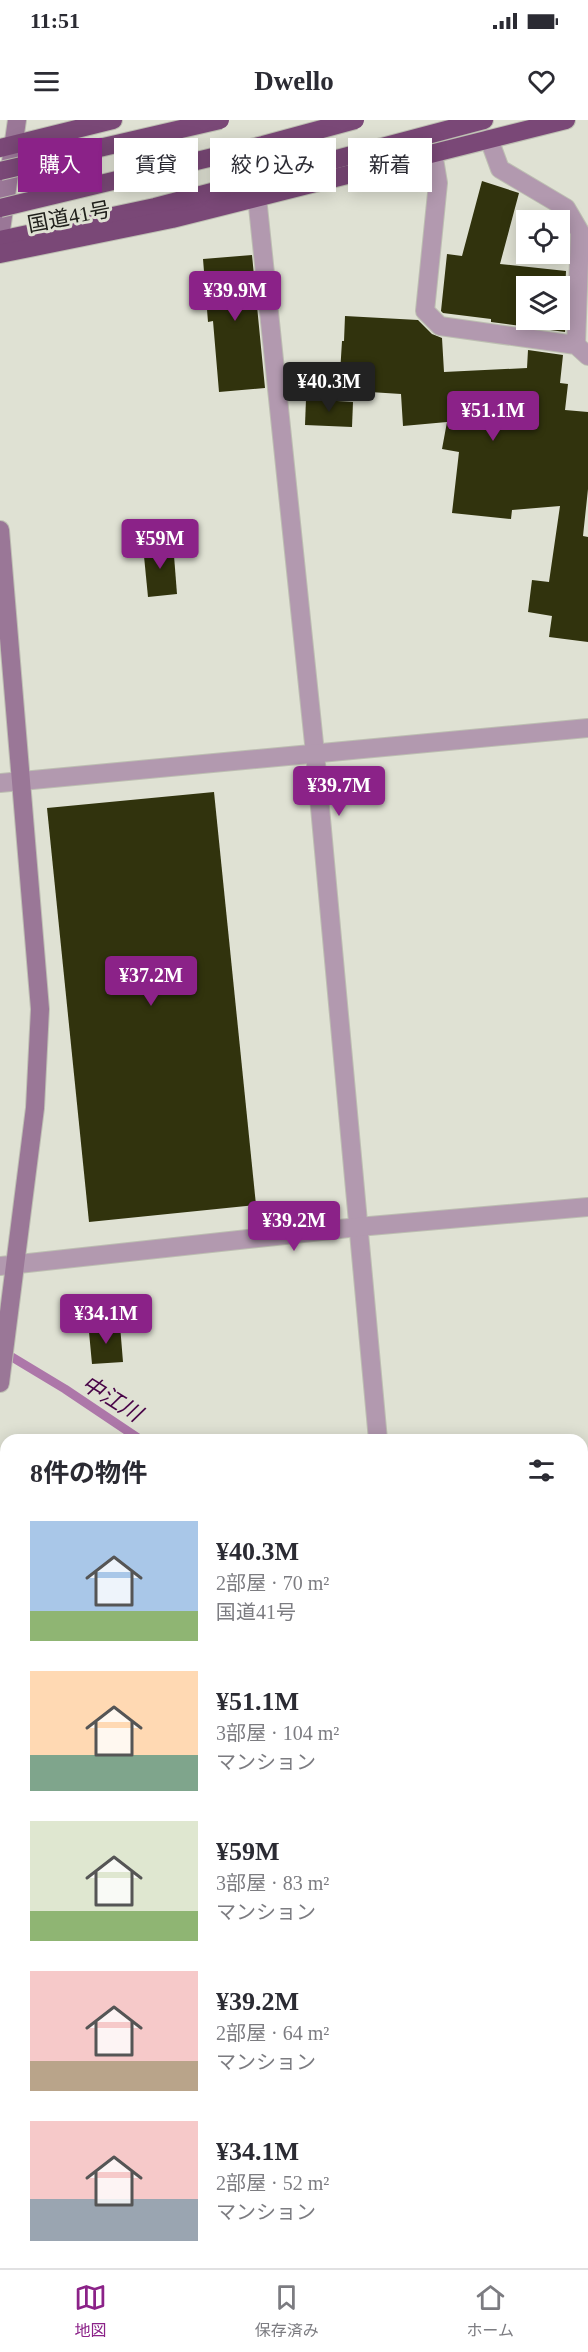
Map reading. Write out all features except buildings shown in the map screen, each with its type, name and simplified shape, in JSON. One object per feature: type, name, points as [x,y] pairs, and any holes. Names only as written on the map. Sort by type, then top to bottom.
[{"type":"highway","points":[[7,146],[113,120]]},
{"type":"highway","points":[[0,171],[220,120]]},
{"type":"highway","points":[[0,208],[251,148],[355,120]]},
{"type":"highway","points":[[0,239],[155,207],[484,120]]},
{"type":"highway","name":"国道41号","points":[[0,254],[171,219],[566,120]]},
{"type":"street","points":[[0,239],[7,146],[17,120]]},
{"type":"street","points":[[433,153],[438,183],[425,311],[440,326],[582,351],[580,232],[566,208],[500,169],[489,139]]},
{"type":"street","points":[[257,198],[315,753],[377,1434]]},
{"type":"street","points":[[0,530],[40,1009],[35,1108],[7,1266],[7,1319],[0,1383]]},
{"type":"street","points":[[0,783],[588,728]]},
{"type":"street","points":[[7,1266],[358,1227],[588,1207]]},
{"type":"waterway","name":"中江川","points":[[2,1351],[65,1389],[132,1434]]}]
